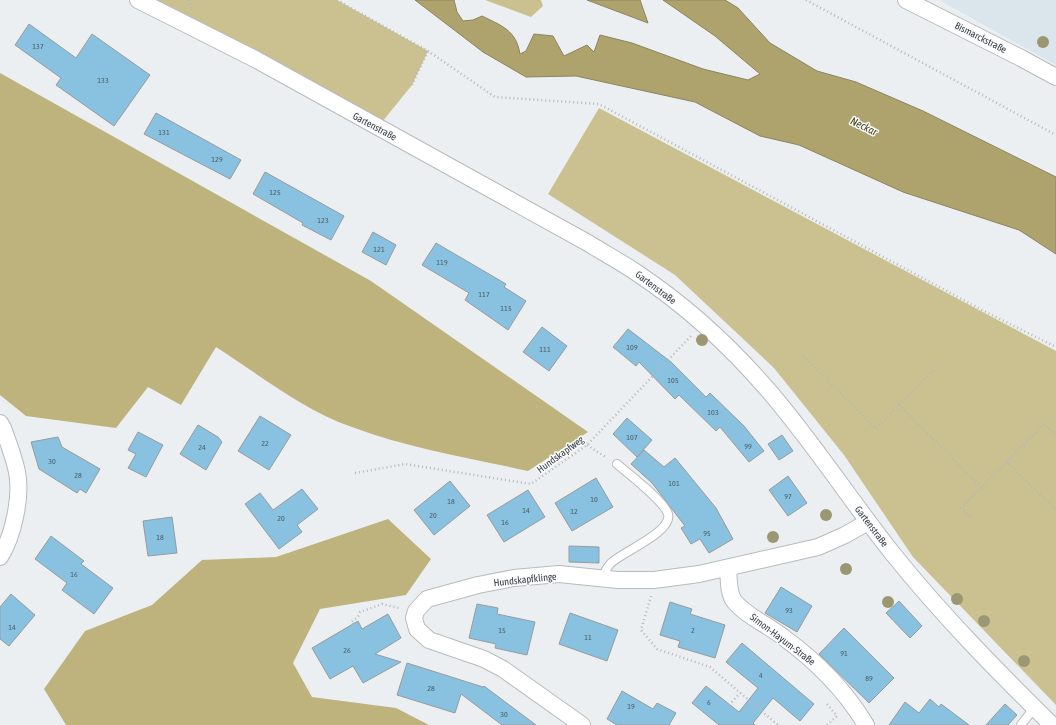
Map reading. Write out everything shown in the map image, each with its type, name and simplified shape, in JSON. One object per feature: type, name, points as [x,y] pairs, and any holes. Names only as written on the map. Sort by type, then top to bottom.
[{"type":"street","name":"Gartenstraße","points":[[138,0],[255,59],[588,243],[637,272],[703,323],[768,390],[802,432],[868,522],[924,592],[1052,725]]},
{"type":"street","name":"Bismarckstraße","points":[[906,0],[1022,58],[1056,77]]},
{"type":"street","points":[[0,423],[3,428],[17,474],[18,496],[10,533],[0,557]]},
{"type":"street","name":"Hundskapfklinge","points":[[582,725],[503,668],[484,659],[429,640],[417,629],[414,618],[416,611],[427,599],[489,582],[514,578],[559,574],[602,579],[654,580],[680,578],[818,547],[845,535],[868,522]]},
{"type":"street","name":"Simon-Hayum-Straße","points":[[728,568],[731,594],[734,600],[743,609],[789,641],[829,676],[866,725]]},
{"type":"lane","points":[[602,579],[611,563],[635,546],[655,536],[668,520],[668,514],[660,504],[647,490],[617,464]]},
{"type":"lane","points":[[1021,725],[1034,708]]},
{"type":"path","points":[[337,0],[428,51],[496,97],[599,104],[982,310],[1056,347]]},
{"type":"path","points":[[806,0],[1056,135]]},
{"type":"path","points":[[412,85],[428,51]]},
{"type":"path","name":"Hundskapfweg","points":[[355,473],[405,464],[532,484],[587,445],[703,323]]},
{"type":"path","points":[[803,356],[876,429],[940,364]]},
{"type":"path","points":[[899,405],[982,487]]},
{"type":"path","points":[[970,517],[961,508],[1044,424],[1056,435]]},
{"type":"path","points":[[587,445],[617,464]]},
{"type":"path","points":[[1007,462],[1056,510]]},
{"type":"path","points":[[654,580],[641,630],[657,649],[710,667],[778,725]]},
{"type":"path","points":[[353,624],[351,622],[358,618],[360,612],[382,604],[401,608]]},
{"type":"path","points":[[729,704],[740,693]]},
{"type":"path","points":[[757,707],[760,703]]},
{"type":"shaded area","points":[[138,0],[337,0],[428,51],[412,85],[378,127]]},
{"type":"shaded area","points":[[485,0],[541,0],[543,6],[531,17]]},
{"type":"shaded area","points":[[939,0],[1056,0],[1056,65]]},
{"type":"shaded area","points":[[0,73],[371,281],[588,432],[528,471],[439,452],[395,441],[334,420],[299,402],[216,347],[181,405],[148,387],[116,428],[26,416],[0,395]]},
{"type":"shaded area","points":[[599,108],[1056,351],[1056,705],[913,557],[844,455],[774,368],[675,275],[548,194]]},
{"type":"shaded area","points":[[388,519],[431,559],[406,595],[320,609],[293,663],[312,697],[396,708],[429,725],[66,725],[44,689],[85,631],[152,605],[202,560],[276,557]]},
{"type":"water","name":"Neckar","points":[[415,0],[454,0],[457,12],[463,21],[473,20],[482,16],[502,26],[515,39],[520,54],[526,51],[534,34],[553,36],[564,56],[587,45],[594,52],[600,35],[632,43],[703,69],[748,80],[760,74],[715,36],[663,0],[725,0],[738,8],[770,43],[817,71],[856,82],[923,111],[1056,177],[1056,254],[1019,230],[903,192],[799,145],[760,136],[695,102],[576,76],[526,77],[483,52]]},
{"type":"water","points":[[587,0],[640,0],[648,23]]},
{"type":"building","points":[[29,24],[76,58],[92,34],[150,75],[114,126],[56,85],[61,78],[15,45]]},
{"type":"building","points":[[156,113],[241,160],[230,179],[144,134]]},
{"type":"building","points":[[265,172],[344,216],[331,240],[302,225],[303,223],[253,194]]},
{"type":"building","points":[[373,232],[396,245],[386,265],[362,252]]},
{"type":"building","points":[[436,243],[506,284],[504,287],[526,301],[508,330],[465,300],[469,293],[422,265]]},
{"type":"building","points":[[542,327],[567,346],[549,371],[523,352]]},
{"type":"building","points":[[628,329],[671,362],[706,397],[710,393],[744,426],[764,451],[749,462],[720,427],[716,431],[679,395],[675,399],[639,362],[636,366],[613,347]]},
{"type":"building","points":[[260,416],[291,435],[269,470],[238,451]]},
{"type":"building","points":[[627,418],[652,440],[637,457],[613,434]]},
{"type":"building","points":[[198,425],[218,437],[222,442],[206,470],[180,454]]},
{"type":"building","points":[[138,432],[163,445],[146,477],[128,468],[136,454],[128,450]]},
{"type":"building","points":[[782,435],[793,451],[779,460],[768,444]]},
{"type":"building","points":[[58,437],[62,447],[100,469],[86,493],[80,489],[77,493],[39,469],[31,442]]},
{"type":"building","points":[[644,450],[664,467],[675,458],[716,508],[733,539],[709,553],[700,539],[691,544],[681,528],[685,526],[652,483],[631,464]]},
{"type":"building","points":[[788,476],[807,503],[788,516],[769,490]]},
{"type":"building","points":[[596,478],[613,507],[572,531],[555,503]]},
{"type":"building","points":[[450,481],[470,506],[434,535],[414,510]]},
{"type":"building","points":[[302,489],[318,509],[297,525],[302,532],[279,549],[245,504],[260,493],[273,510]]},
{"type":"building","points":[[528,490],[545,517],[504,542],[487,515]]},
{"type":"building","points":[[172,517],[177,553],[148,556],[143,521]]},
{"type":"building","points":[[51,536],[84,561],[81,564],[113,588],[94,614],[62,590],[67,583],[35,559]]},
{"type":"building","points":[[569,546],[599,547],[599,563],[569,562]]},
{"type":"building","points":[[781,587],[812,606],[797,632],[765,613]]},
{"type":"building","points":[[11,594],[35,615],[9,646],[0,639],[0,607]]},
{"type":"building","points":[[899,601],[922,626],[910,638],[886,613]]},
{"type":"building","points":[[670,602],[692,609],[690,614],[725,625],[715,658],[678,647],[680,641],[660,635]]},
{"type":"building","points":[[477,604],[498,608],[497,614],[535,622],[527,655],[495,648],[496,644],[469,638]]},
{"type":"building","points":[[570,613],[618,630],[607,661],[559,644]]},
{"type":"building","points":[[388,614],[401,638],[375,654],[401,662],[363,683],[353,666],[330,679],[312,648],[358,621],[362,629]]},
{"type":"building","points":[[844,628],[894,678],[869,703],[819,654]]},
{"type":"building","points":[[742,643],[814,704],[800,721],[773,698],[753,723],[755,725],[719,725],[692,703],[706,686],[739,712],[758,688],[726,662]]},
{"type":"building","points":[[407,663],[483,687],[484,686],[536,725],[502,725],[461,694],[455,713],[397,695]]},
{"type":"building","points":[[622,691],[653,709],[657,703],[676,713],[669,725],[617,725],[607,719]]},
{"type":"building","points":[[930,699],[939,707],[941,704],[969,725],[889,725],[905,702],[919,713]]},
{"type":"building","points":[[1005,704],[1017,715],[1008,725],[986,725]]}]
